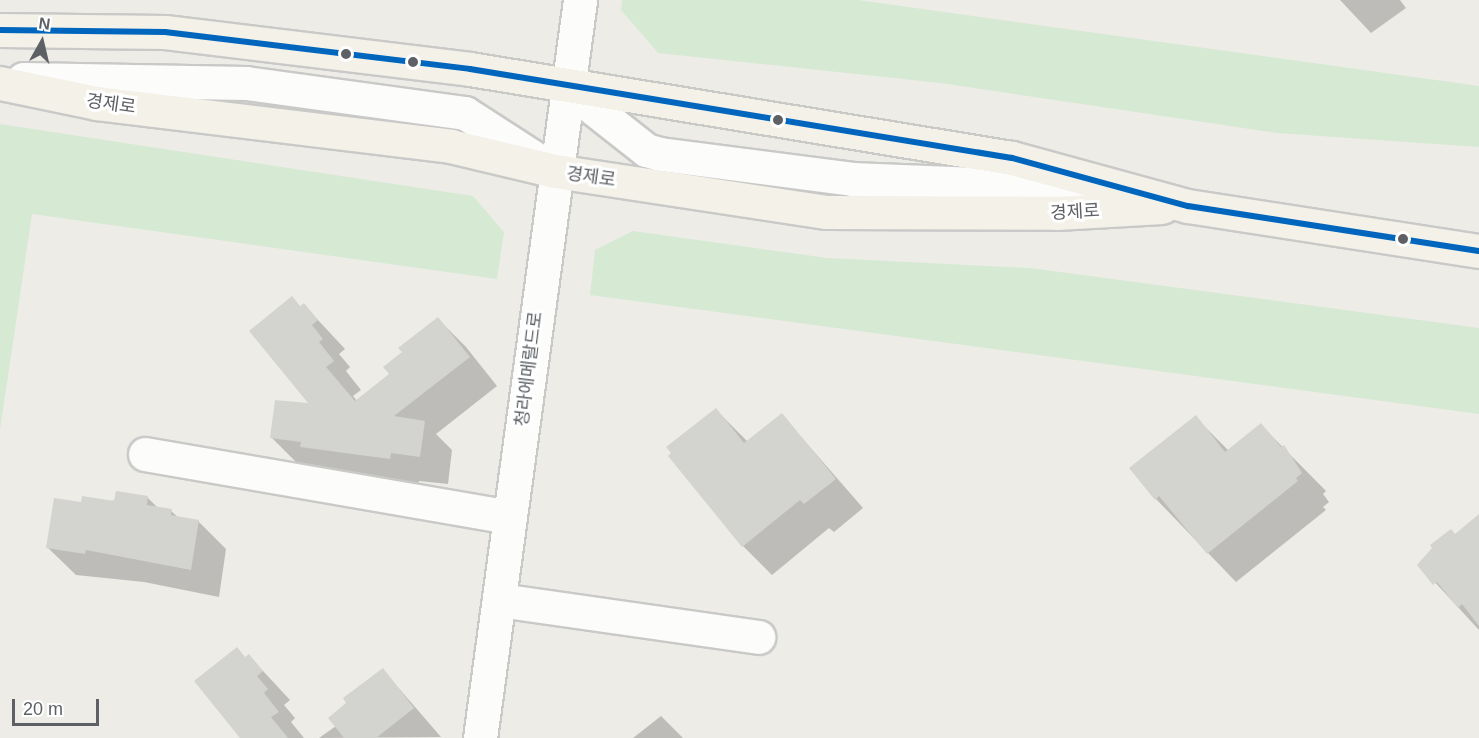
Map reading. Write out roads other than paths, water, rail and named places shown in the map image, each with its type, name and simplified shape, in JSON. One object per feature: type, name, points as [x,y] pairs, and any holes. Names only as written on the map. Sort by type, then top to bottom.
[{"type":"main road","name":"경제로","points":[[0,30],[165,32],[467,69],[566,87],[1012,158],[1188,206],[1477,251]]},
{"type":"main road","name":"경제로","points":[[0,83],[97,103],[450,146],[555,171],[827,212],[1058,213],[1188,206]]},
{"type":"street","name":"청라에메랄드로","points":[[480,738],[566,87],[580,0]]},
{"type":"street","points":[[0,79],[246,83],[465,113],[555,171]]},
{"type":"street","points":[[566,87],[646,150],[660,154],[852,179],[1132,190]]},
{"type":"street","points":[[145,454],[509,517]]},
{"type":"street","points":[[499,600],[758,637]]}]
